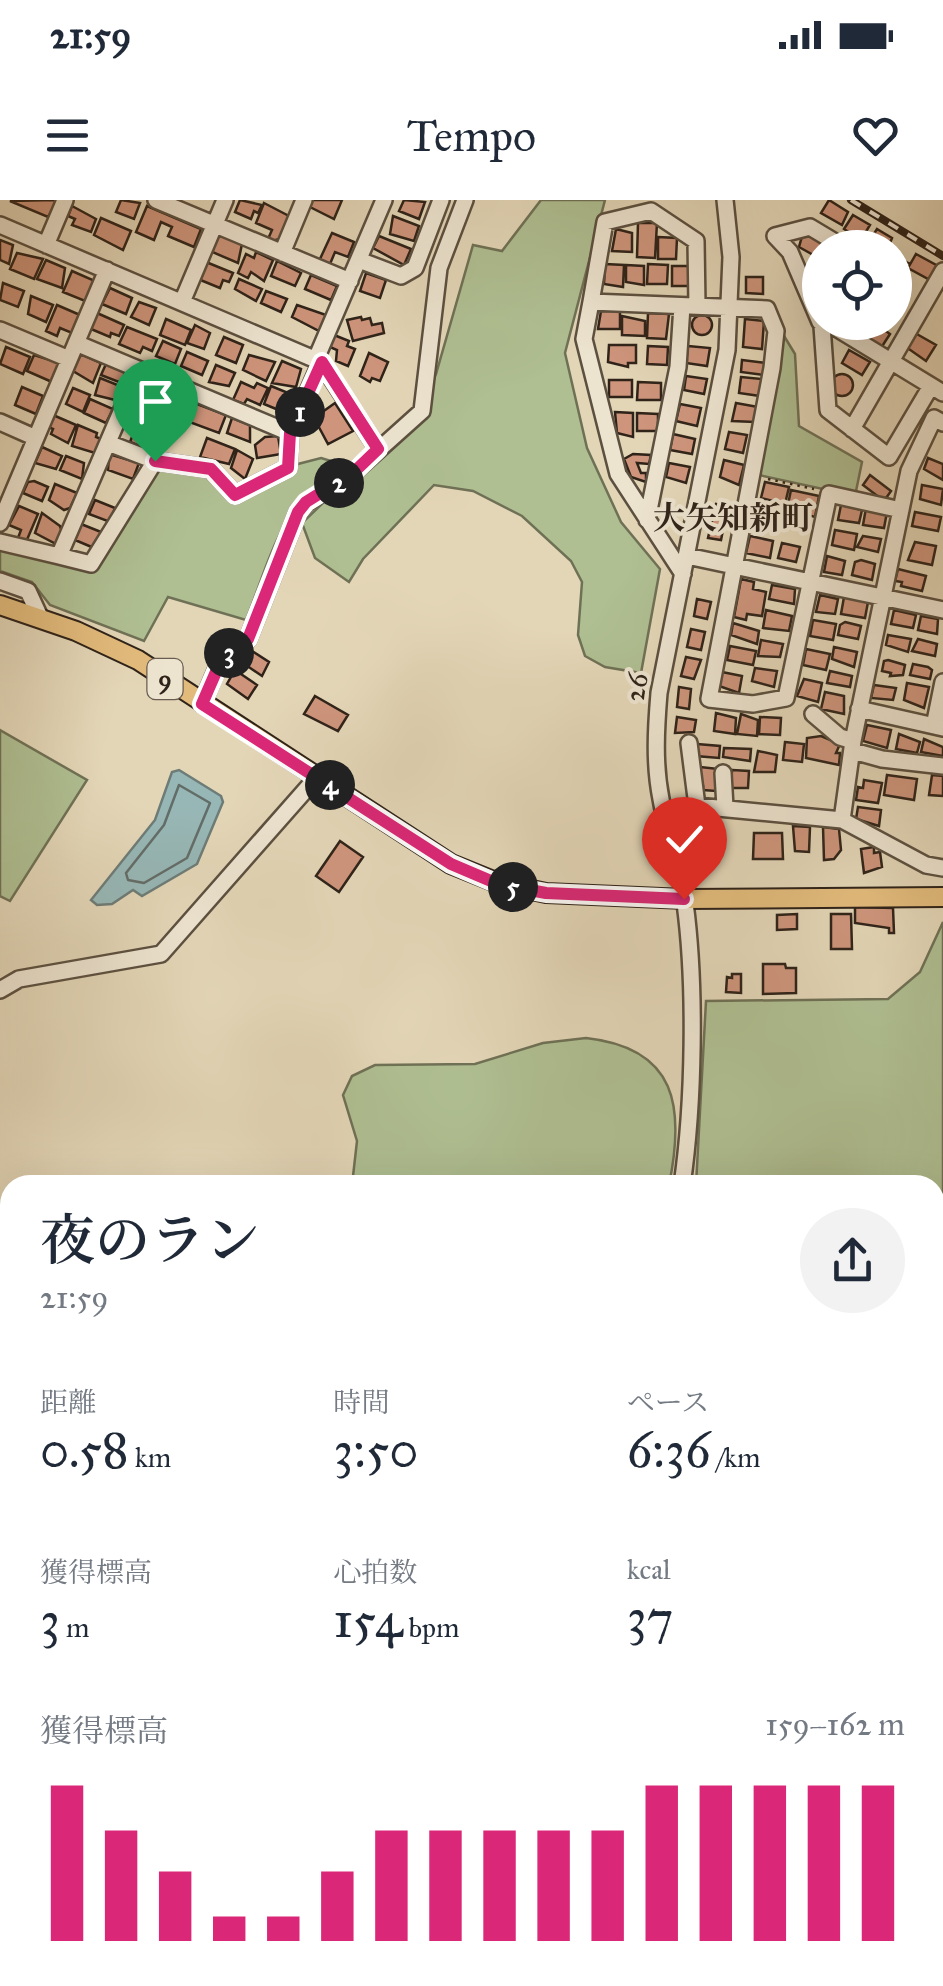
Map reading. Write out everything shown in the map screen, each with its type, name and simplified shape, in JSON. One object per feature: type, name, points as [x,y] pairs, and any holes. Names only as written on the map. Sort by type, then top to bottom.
[{"type":"main road","name":"9","points":[[0,605],[40,617],[138,660],[451,864],[498,884],[546,893],[684,899],[943,896]]},
{"type":"street","points":[[46,245],[65,200]]},
{"type":"street","points":[[156,200],[350,281]]},
{"type":"street","points":[[182,302],[225,200]]},
{"type":"street","points":[[282,253],[304,200]]},
{"type":"street","points":[[108,443],[155,461],[211,469],[235,495],[288,468],[290,433],[384,200]]},
{"type":"street","points":[[359,260],[401,276],[416,268],[441,200]]},
{"type":"street","points":[[202,704],[222,658],[248,639],[298,512],[306,502],[354,472],[422,411],[440,268],[465,200]]},
{"type":"street","name":"26","points":[[683,1175],[690,1104],[689,936],[660,796],[655,736],[659,693],[720,395],[731,257],[726,200]]},
{"type":"street","points":[[647,520],[690,306],[696,241],[651,211],[606,222],[584,339],[618,474],[647,520],[683,574]]},
{"type":"street","points":[[0,226],[319,361],[378,449]]},
{"type":"street","points":[[802,275],[776,236],[810,227],[815,230]]},
{"type":"street","points":[[0,522],[107,270]]},
{"type":"street","points":[[852,429],[943,272]]},
{"type":"street","points":[[591,302],[767,309],[776,331],[709,699],[753,704],[786,698],[830,494],[901,510]]},
{"type":"street","points":[[0,330],[139,370],[290,433]]},
{"type":"street","points":[[828,340],[828,410],[889,456],[937,390],[854,340]]},
{"type":"street","points":[[60,556],[139,370]]},
{"type":"street","points":[[842,820],[859,710],[909,471],[934,418],[943,423]]},
{"type":"street","points":[[0,422],[36,438]]},
{"type":"street","points":[[0,542],[91,564],[155,461]]},
{"type":"street","points":[[687,556],[943,610]]},
{"type":"street","points":[[0,582],[28,591],[40,617]]},
{"type":"street","points":[[859,710],[938,726],[943,682]]},
{"type":"street","points":[[812,714],[853,746],[882,759],[943,766]]},
{"type":"street","points":[[689,743],[697,806],[842,820],[926,865],[943,868]]},
{"type":"street","points":[[723,774],[725,807]]},
{"type":"street","points":[[0,990],[19,979],[161,954],[318,778]]},
{"type":"path","points":[[752,475],[830,494]]},
{"type":"green space","points":[[541,200],[605,200],[565,353],[587,448],[621,522],[660,569],[641,673],[605,667],[585,656],[578,635],[582,582],[571,561],[522,516],[473,491],[434,485],[363,559],[349,582],[315,558],[302,523],[416,414],[436,374],[473,245],[502,251]]},
{"type":"green space","points":[[781,331],[795,354],[799,426],[862,462],[855,496],[759,475],[779,374]]},
{"type":"green space","points":[[321,458],[331,461],[334,471],[315,486],[288,519],[246,620],[168,597],[144,641],[50,605],[32,582],[0,571],[0,548],[92,566],[155,462],[206,477],[234,502],[298,464]]},
{"type":"green space","points":[[0,730],[87,780],[10,901],[0,896]]},
{"type":"green space","points":[[943,922],[943,1175],[697,1175],[706,1001],[888,999],[920,972]]},
{"type":"green space","points":[[586,1038],[616,1044],[640,1054],[656,1068],[668,1086],[674,1107],[676,1131],[671,1175],[353,1175],[357,1141],[343,1095],[352,1076],[375,1065],[475,1064],[543,1043]]},
{"type":"water","points":[[179,770],[221,796],[223,802],[197,864],[142,896],[133,890],[112,904],[97,905],[91,900],[155,820],[172,772]]},
{"type":"building","points":[[55,200],[58,201],[48,217],[10,201]]},
{"type":"building","points":[[121,200],[140,203],[134,219],[116,212]]},
{"type":"building","points":[[240,200],[262,205],[251,219],[235,212]]},
{"type":"building","points":[[311,200],[342,200],[334,219],[308,206]]},
{"type":"building","points":[[404,200],[425,202],[419,219],[399,211]]},
{"type":"building","points":[[829,200],[848,212],[842,225],[821,213]]},
{"type":"building","points":[[264,203],[289,216],[279,239],[273,241],[268,239],[272,230],[256,223]]},
{"type":"building","points":[[72,206],[96,219],[91,232],[72,225],[75,219],[68,216]]},
{"type":"building","points":[[147,206],[201,229],[194,247],[168,236],[172,227],[161,222],[154,240],[136,232]]},
{"type":"building","points":[[853,215],[870,225],[867,230],[844,229]]},
{"type":"building","points":[[393,216],[419,226],[414,241],[390,234]]},
{"type":"building","points":[[101,218],[131,231],[123,250],[94,235]]},
{"type":"building","points":[[638,223],[657,223],[655,258],[637,257]]},
{"type":"building","points":[[616,229],[632,233],[632,252],[612,251]]},
{"type":"building","points":[[332,233],[354,242],[348,257],[335,252],[330,264],[320,259]]},
{"type":"building","points":[[219,235],[242,244],[238,263],[210,251]]},
{"type":"building","points":[[379,236],[411,249],[404,265],[373,248]]},
{"type":"building","points":[[658,237],[677,238],[676,259],[658,259]]},
{"type":"building","points":[[0,240],[13,245],[9,264],[0,260]]},
{"type":"building","points":[[256,252],[273,260],[264,281],[251,272],[248,278],[238,273],[246,254],[254,258]]},
{"type":"building","points":[[17,253],[43,259],[34,279],[10,269]]},
{"type":"building","points":[[916,254],[938,266],[930,280],[912,270]]},
{"type":"building","points":[[46,260],[65,268],[62,288],[37,279]]},
{"type":"building","points":[[277,261],[301,273],[295,286],[271,276]]},
{"type":"building","points":[[206,262],[233,273],[229,282],[223,280],[220,288],[198,279]]},
{"type":"building","points":[[605,264],[624,265],[623,287],[604,284]]},
{"type":"building","points":[[648,264],[668,265],[667,284],[647,284]]},
{"type":"building","points":[[626,265],[644,266],[644,285],[626,282]]},
{"type":"building","points":[[672,266],[689,266],[689,286],[672,286]]},
{"type":"building","points":[[72,271],[95,281],[85,301],[63,292]]},
{"type":"building","points":[[366,273],[386,280],[380,298],[360,291]]},
{"type":"building","points":[[311,275],[337,286],[331,300],[305,289]]},
{"type":"building","points":[[746,277],[763,277],[763,294],[746,293]]},
{"type":"building","points":[[239,279],[262,289],[256,301],[235,289]]},
{"type":"building","points":[[3,283],[24,291],[18,307],[0,300]]},
{"type":"building","points":[[110,288],[132,298],[126,314],[102,304]]},
{"type":"building","points":[[266,291],[287,299],[281,312],[261,303]]},
{"type":"building","points":[[31,296],[53,305],[46,322],[28,314]]},
{"type":"building","points":[[139,302],[156,308],[149,325],[131,317]]},
{"type":"building","points":[[57,305],[80,315],[72,333],[60,328],[57,336],[46,331]]},
{"type":"building","points":[[297,305],[326,315],[319,331],[292,317]]},
{"type":"building","points":[[601,311],[620,311],[620,329],[598,329]]},
{"type":"building","points":[[97,313],[124,325],[119,336],[111,333],[110,337],[91,329]]},
{"type":"building","points":[[648,313],[669,314],[666,339],[647,338]]},
{"type":"building","points":[[698,315],[706,315],[712,325],[706,335],[698,335],[692,329],[692,321]]},
{"type":"building","points":[[622,316],[645,321],[645,336],[622,335]]},
{"type":"building","points":[[370,318],[372,325],[382,323],[384,333],[353,341],[347,320]]},
{"type":"building","points":[[166,319],[191,330],[185,345],[160,335]]},
{"type":"building","points":[[745,319],[764,321],[762,349],[743,347]]},
{"type":"building","points":[[195,325],[210,333],[204,349],[187,343]]},
{"type":"building","points":[[127,327],[157,339],[152,351],[143,347],[140,353],[119,344]]},
{"type":"building","points":[[915,333],[936,345],[926,361],[906,347]]},
{"type":"building","points":[[334,335],[349,341],[347,346],[355,349],[348,366],[336,361],[337,350],[330,347]]},
{"type":"building","points":[[224,337],[243,345],[236,363],[216,355]]},
{"type":"building","points":[[869,340],[886,340],[881,348]]},
{"type":"building","points":[[163,341],[181,349],[175,364],[156,356]]},
{"type":"building","points":[[609,345],[636,345],[636,363],[628,363],[628,367],[608,362]]},
{"type":"building","points":[[648,346],[668,347],[667,365],[647,364]]},
{"type":"building","points":[[688,346],[710,348],[707,366],[686,363]]},
{"type":"building","points":[[6,347],[30,357],[23,374],[0,364]]},
{"type":"building","points":[[849,350],[870,362],[862,375],[842,363]]},
{"type":"building","points":[[187,352],[208,361],[202,375],[181,366]]},
{"type":"building","points":[[369,353],[388,362],[380,381],[372,378],[370,382],[360,376]]},
{"type":"building","points":[[81,354],[101,363],[93,383],[73,371]]},
{"type":"building","points":[[34,355],[60,363],[52,382],[27,371]]},
{"type":"building","points":[[249,355],[275,362],[266,381],[243,370]]},
{"type":"building","points":[[742,360],[766,363],[764,375],[741,372]]},
{"type":"building","points":[[282,361],[301,369],[296,387],[272,383]]},
{"type":"building","points":[[106,364],[125,370],[124,384],[101,375]]},
{"type":"building","points":[[216,365],[235,373],[229,386],[209,382]]},
{"type":"building","points":[[842,374],[850,377],[850,393],[842,396],[834,393],[831,385],[834,377]]},
{"type":"building","points":[[686,376],[707,379],[704,394],[684,390]]},
{"type":"building","points":[[741,377],[762,379],[760,396],[739,393]]},
{"type":"building","points":[[100,378],[120,386],[119,401],[95,395]]},
{"type":"building","points":[[609,380],[632,380],[632,397],[609,397]]},
{"type":"building","points":[[146,381],[174,392],[167,409],[139,397]]},
{"type":"building","points":[[241,382],[254,388],[257,383],[268,388],[260,405],[247,399],[244,404],[233,400]]},
{"type":"building","points":[[638,382],[661,383],[661,400],[637,400]]},
{"type":"building","points":[[271,386],[293,395],[289,406],[284,404],[281,411],[264,404]]},
{"type":"building","points":[[22,387],[43,396],[36,414],[15,405]]},
{"type":"building","points":[[73,388],[90,395],[83,412],[66,404]]},
{"type":"building","points":[[176,396],[226,415],[219,433],[168,414]]},
{"type":"building","points":[[90,399],[113,409],[106,423],[84,413]]},
{"type":"building","points":[[335,403],[353,431],[328,444],[314,418]]},
{"type":"building","points":[[736,403],[758,407],[755,422],[732,421]]},
{"type":"building","points":[[680,404],[701,408],[697,426],[676,421]]},
{"type":"building","points":[[130,410],[153,419],[142,447],[130,442],[135,429],[125,425]]},
{"type":"building","points":[[615,412],[633,413],[633,437],[617,433]]},
{"type":"building","points":[[637,413],[658,414],[658,431],[637,431]]},
{"type":"building","points":[[53,415],[76,425],[68,443],[51,434],[53,429],[48,427]]},
{"type":"building","points":[[159,416],[177,426],[170,443],[157,438],[150,452],[142,449]]},
{"type":"building","points":[[232,418],[250,425],[250,442],[227,433]]},
{"type":"building","points":[[78,425],[97,433],[96,437],[101,439],[95,453],[72,446]]},
{"type":"building","points":[[729,432],[747,435],[743,453],[725,449]]},
{"type":"building","points":[[673,434],[695,439],[692,454],[670,450]]},
{"type":"building","points":[[278,436],[281,454],[257,458],[255,445],[265,437]]},
{"type":"building","points":[[207,438],[235,449],[229,464],[200,457]]},
{"type":"building","points":[[42,447],[62,456],[56,469],[35,463]]},
{"type":"building","points":[[237,450],[253,459],[245,479],[231,468]]},
{"type":"building","points":[[109,454],[139,463],[133,479],[108,470]]},
{"type":"building","points":[[633,454],[651,455],[649,464],[637,463],[641,473],[646,473],[646,482],[631,477],[624,459]]},
{"type":"building","points":[[66,456],[84,463],[82,479],[60,470]]},
{"type":"building","points":[[928,458],[943,464],[943,480],[924,469]]},
{"type":"building","points":[[724,460],[744,465],[739,485],[720,477]]},
{"type":"building","points":[[669,463],[690,467],[686,483],[666,477]]},
{"type":"building","points":[[870,475],[891,491],[884,501],[863,485]]},
{"type":"building","points":[[28,482],[48,487],[42,501],[23,493]]},
{"type":"building","points":[[765,482],[789,487],[785,504],[761,498]]},
{"type":"building","points":[[55,484],[77,493],[70,508],[64,510],[49,500]]},
{"type":"building","points":[[922,485],[943,489],[941,505],[920,499]]},
{"type":"building","points":[[791,490],[819,496],[815,517],[787,509]]},
{"type":"building","points":[[95,500],[115,508],[110,522],[89,514]]},
{"type":"building","points":[[716,504],[735,508],[731,527],[724,525],[721,540],[708,538]]},
{"type":"building","points":[[841,505],[862,510],[859,523],[838,520]]},
{"type":"building","points":[[19,506],[38,514],[26,542],[18,538],[21,530],[9,525]]},
{"type":"building","points":[[760,508],[783,512],[779,529],[756,525]]},
{"type":"building","points":[[866,508],[887,512],[884,528],[863,525]]},
{"type":"building","points":[[915,512],[941,517],[938,531],[912,526]]},
{"type":"building","points":[[42,513],[60,526],[62,532],[56,544],[35,533]]},
{"type":"building","points":[[81,524],[101,532],[94,548],[75,540]]},
{"type":"building","points":[[835,530],[857,534],[854,550],[832,545]]},
{"type":"building","points":[[750,536],[773,541],[770,558],[746,553]]},
{"type":"building","points":[[863,536],[881,539],[878,552],[857,547]]},
{"type":"building","points":[[915,542],[936,546],[932,565],[908,560]]},
{"type":"building","points":[[782,543],[800,547],[796,562],[778,558]]},
{"type":"building","points":[[827,556],[845,561],[842,575],[824,572]]},
{"type":"building","points":[[855,562],[875,564],[872,580],[852,575]]},
{"type":"building","points":[[898,569],[926,576],[922,591],[895,581]]},
{"type":"building","points":[[741,579],[754,582],[753,589],[766,592],[762,616],[747,614],[746,620],[734,617]]},
{"type":"building","points":[[772,585],[795,589],[794,604],[769,599]]},
{"type":"building","points":[[820,595],[838,599],[835,614],[816,612]]},
{"type":"building","points":[[844,597],[868,602],[865,618],[841,614]]},
{"type":"building","points":[[697,599],[711,602],[707,619],[694,616]]},
{"type":"building","points":[[766,610],[792,616],[789,631],[763,628]]},
{"type":"building","points":[[894,610],[916,615],[913,628],[891,624]]},
{"type":"building","points":[[921,616],[938,619],[937,634],[918,630]]},
{"type":"building","points":[[813,620],[836,624],[833,640],[810,636]]},
{"type":"building","points":[[845,622],[861,626],[858,639],[838,635]]},
{"type":"building","points":[[733,623],[759,631],[757,644],[731,635]]},
{"type":"building","points":[[691,629],[705,632],[701,650],[687,647]]},
{"type":"building","points":[[888,635],[911,639],[908,652],[886,645]]},
{"type":"building","points":[[918,639],[937,644],[935,656],[912,651]]},
{"type":"building","points":[[761,640],[783,644],[780,657],[758,656]]},
{"type":"building","points":[[730,646],[756,651],[753,665],[727,660]]},
{"type":"building","points":[[834,647],[857,652],[854,667],[832,659]]},
{"type":"building","points":[[806,649],[830,654],[826,670],[803,665]]},
{"type":"building","points":[[252,651],[269,662],[262,676],[243,663]]},
{"type":"building","points":[[686,657],[701,660],[694,679],[681,676]]},
{"type":"building","points":[[884,661],[905,665],[903,675],[890,676],[891,673],[882,671]]},
{"type":"building","points":[[913,664],[932,670],[930,679],[910,675]]},
{"type":"building","points":[[755,668],[777,671],[774,687],[752,681]]},
{"type":"building","points":[[235,670],[257,685],[248,699],[227,684]]},
{"type":"building","points":[[830,671],[852,676],[850,687],[827,683]]},
{"type":"building","points":[[722,672],[742,676],[739,693],[719,686]]},
{"type":"building","points":[[804,679],[822,683],[818,702],[797,696]]},
{"type":"building","points":[[907,683],[929,687],[924,708],[904,700]]},
{"type":"building","points":[[874,685],[896,688],[893,700],[871,698]]},
{"type":"building","points":[[679,687],[691,689],[689,709],[677,707]]},
{"type":"building","points":[[825,692],[844,696],[844,714],[821,709]]},
{"type":"building","points":[[315,696],[348,715],[338,731],[304,714]]},
{"type":"building","points":[[716,713],[736,718],[735,734],[714,731]]},
{"type":"building","points":[[741,714],[758,720],[757,736],[737,734]]},
{"type":"building","points":[[677,717],[696,720],[694,732],[675,733]]},
{"type":"building","points":[[760,717],[781,718],[780,735],[759,734]]},
{"type":"building","points":[[867,725],[891,730],[887,748],[863,741]]},
{"type":"building","points":[[899,734],[920,742],[917,753],[896,749]]},
{"type":"building","points":[[821,736],[840,744],[836,753],[840,753],[839,765],[806,758],[807,738]]},
{"type":"building","points":[[924,739],[943,747],[943,756],[921,752]]},
{"type":"building","points":[[785,742],[804,744],[802,762],[783,760]]},
{"type":"building","points":[[697,744],[720,746],[719,758],[696,756]]},
{"type":"building","points":[[724,748],[751,749],[750,761],[723,757]]},
{"type":"building","points":[[758,751],[777,755],[775,772],[754,772]]},
{"type":"building","points":[[700,767],[719,769],[716,791],[703,790],[698,785]]},
{"type":"building","points":[[732,770],[749,771],[748,788],[731,788]]},
{"type":"building","points":[[887,775],[917,779],[914,800],[884,795]]},
{"type":"building","points":[[932,775],[943,776],[943,796],[929,795]]},
{"type":"building","points":[[864,780],[882,783],[878,803],[856,800]]},
{"type":"building","points":[[858,807],[881,810],[879,826],[856,819]]},
{"type":"building","points":[[793,826],[810,827],[809,852],[795,851]]},
{"type":"building","points":[[823,827],[839,829],[841,850],[834,859],[824,860]]},
{"type":"building","points":[[754,833],[782,833],[783,859],[753,859]]},
{"type":"building","points":[[340,841],[363,857],[339,892],[316,876]]},
{"type":"building","points":[[874,847],[874,853],[880,852],[882,867],[864,873],[861,849]]},
{"type":"building","points":[[855,907],[893,908],[894,933],[889,933],[889,928],[855,923]]},
{"type":"building","points":[[797,914],[797,929],[777,930],[777,915]]},
{"type":"building","points":[[831,914],[851,914],[852,949],[831,949]]},
{"type":"building","points":[[763,964],[796,968],[796,993],[763,994]]},
{"type":"building","points":[[732,974],[741,974],[741,993],[726,992],[727,977],[732,978]]},
{"type":"railway","points":[[851,200],[943,256]]},
{"type":"district","name":"大矢知新町","points":[[733,518]]},
{"type":"route","points":[[155,461],[211,469],[235,495],[288,468],[290,433],[322,362],[378,449],[354,472],[306,502],[298,512],[248,639],[222,658],[202,704],[451,864],[498,884],[546,893],[684,899]]}]
